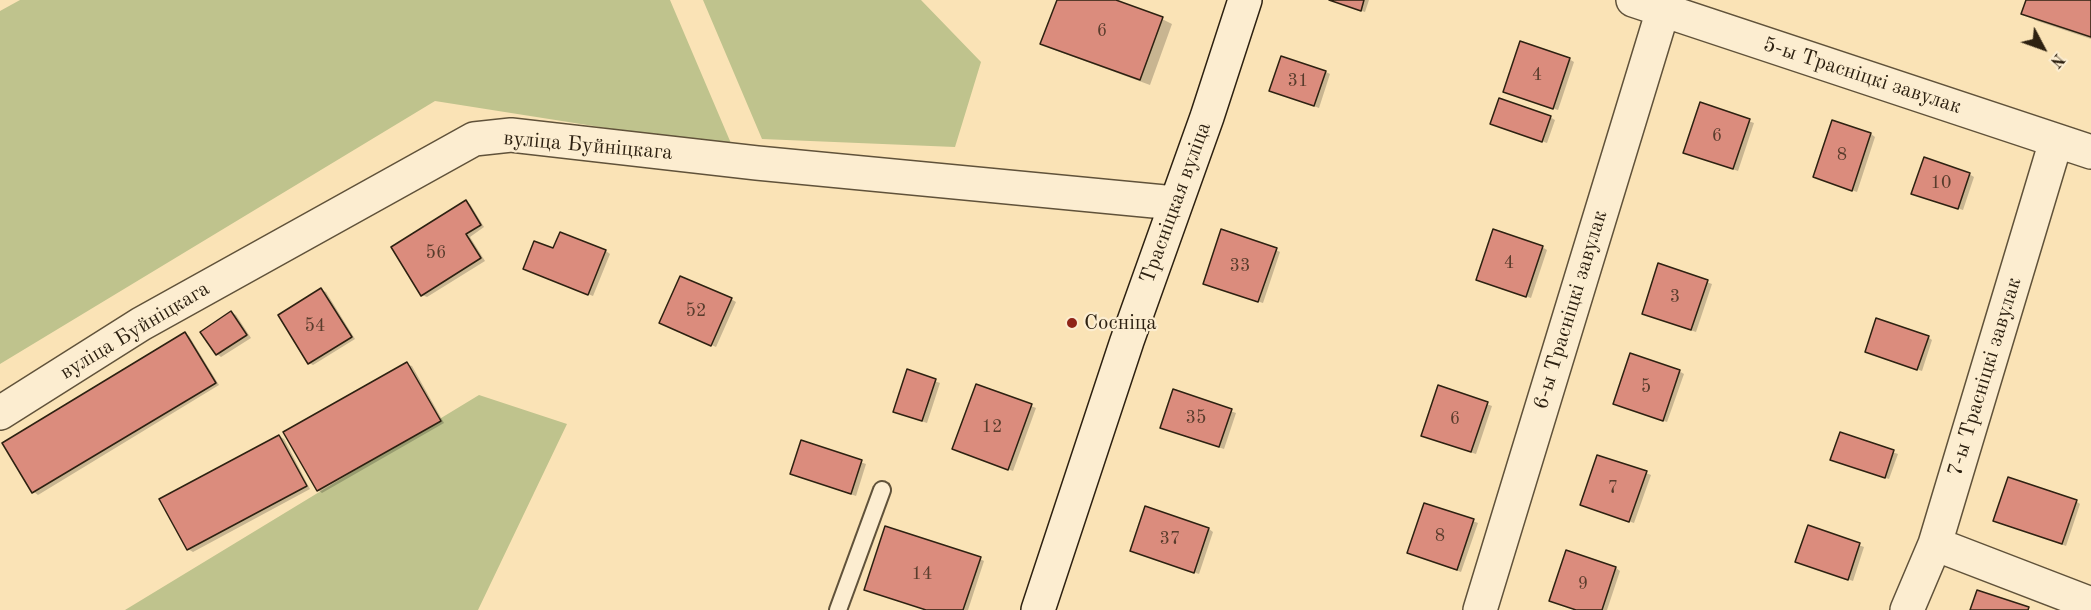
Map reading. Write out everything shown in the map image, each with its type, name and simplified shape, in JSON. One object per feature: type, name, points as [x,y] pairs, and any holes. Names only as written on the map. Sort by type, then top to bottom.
[{"type":"street","name":"Трасніцкая вуліца","points":[[1038,610],[1245,0]]},
{"type":"street","name":"5-ы Трасніцкі завулак","points":[[1654,3],[2091,152]]},
{"type":"street","name":"6-ы Трасніцкі завулак","points":[[1480,610],[1654,3]]},
{"type":"street","name":"вуліца Буйніцкага","points":[[0,413],[141,324],[474,139],[511,135],[768,164],[1175,203]]},
{"type":"street","name":"7-ы Трасніцкі завулак","points":[[1907,610],[1935,544],[2056,141]]},
{"type":"street","points":[[1935,544],[2091,604]]},
{"type":"lane","points":[[838,610],[882,490]]},
{"type":"green space","points":[[20,0],[670,0],[733,148],[435,101],[0,364],[0,11]]},
{"type":"green space","points":[[703,0],[921,0],[981,62],[955,147],[762,139]]},
{"type":"green space","points":[[479,395],[567,424],[478,610],[125,610]]},
{"type":"building","points":[[1057,0],[1116,0],[1163,17],[1140,80],[1040,44]]},
{"type":"building","points":[[1329,0],[1364,0],[1361,11]]},
{"type":"building","points":[[2026,0],[2091,0],[2091,37],[2021,14]]},
{"type":"building","points":[[1520,41],[1570,58],[1553,109],[1503,92]]},
{"type":"building","points":[[1281,56],[1326,71],[1314,106],[1269,91]]},
{"type":"building","points":[[1499,98],[1551,116],[1542,142],[1490,124]]},
{"type":"building","points":[[1700,102],[1750,119],[1733,169],[1683,153]]},
{"type":"building","points":[[1832,120],[1871,133],[1852,191],[1813,177]]},
{"type":"building","points":[[1924,157],[1970,173],[1958,209],[1911,194]]},
{"type":"building","points":[[466,200],[481,225],[466,234],[481,258],[421,296],[391,247]]},
{"type":"building","points":[[1221,229],[1277,248],[1258,302],[1203,284]]},
{"type":"building","points":[[1493,229],[1543,246],[1526,297],[1476,280]]},
{"type":"building","points":[[560,232],[606,250],[588,295],[523,269],[534,241],[553,248]]},
{"type":"building","points":[[1658,263],[1708,280],[1691,330],[1642,314]]},
{"type":"building","points":[[680,276],[732,298],[711,346],[659,323]]},
{"type":"building","points":[[321,288],[352,337],[308,364],[278,315]]},
{"type":"building","points":[[231,311],[247,335],[216,355],[200,332]]},
{"type":"building","points":[[1876,318],[1929,336],[1917,370],[1865,352]]},
{"type":"building","points":[[185,332],[216,383],[32,493],[2,443]]},
{"type":"building","points":[[1630,353],[1680,370],[1663,421],[1613,404]]},
{"type":"building","points":[[407,362],[441,421],[317,491],[283,432]]},
{"type":"building","points":[[907,369],[936,379],[922,421],[893,412]]},
{"type":"building","points":[[976,384],[1032,404],[1008,470],[952,449]]},
{"type":"building","points":[[1438,385],[1488,402],[1471,452],[1421,436]]},
{"type":"building","points":[[1173,389],[1232,409],[1219,447],[1160,428]]},
{"type":"building","points":[[1840,432],[1894,450],[1885,478],[1830,460]]},
{"type":"building","points":[[279,435],[307,486],[187,550],[159,499]]},
{"type":"building","points":[[801,440],[862,460],[851,494],[790,474]]},
{"type":"building","points":[[1597,455],[1647,471],[1629,522],[1580,505]]},
{"type":"building","points":[[2008,477],[2077,500],[2062,544],[1993,521]]},
{"type":"building","points":[[1424,503],[1474,519],[1457,570],[1407,553]]},
{"type":"building","points":[[1145,506],[1209,528],[1194,573],[1130,551]]},
{"type":"building","points":[[1808,525],[1860,543],[1848,580],[1795,562]]},
{"type":"building","points":[[885,526],[981,557],[963,610],[926,610],[864,590]]},
{"type":"building","points":[[1566,550],[1616,567],[1602,610],[1576,610],[1549,601]]},
{"type":"building","points":[[1977,590],[2029,607],[2028,610],[1970,610]]},
{"type":"place","name":"Сосніца","points":[[1072,323]]}]
